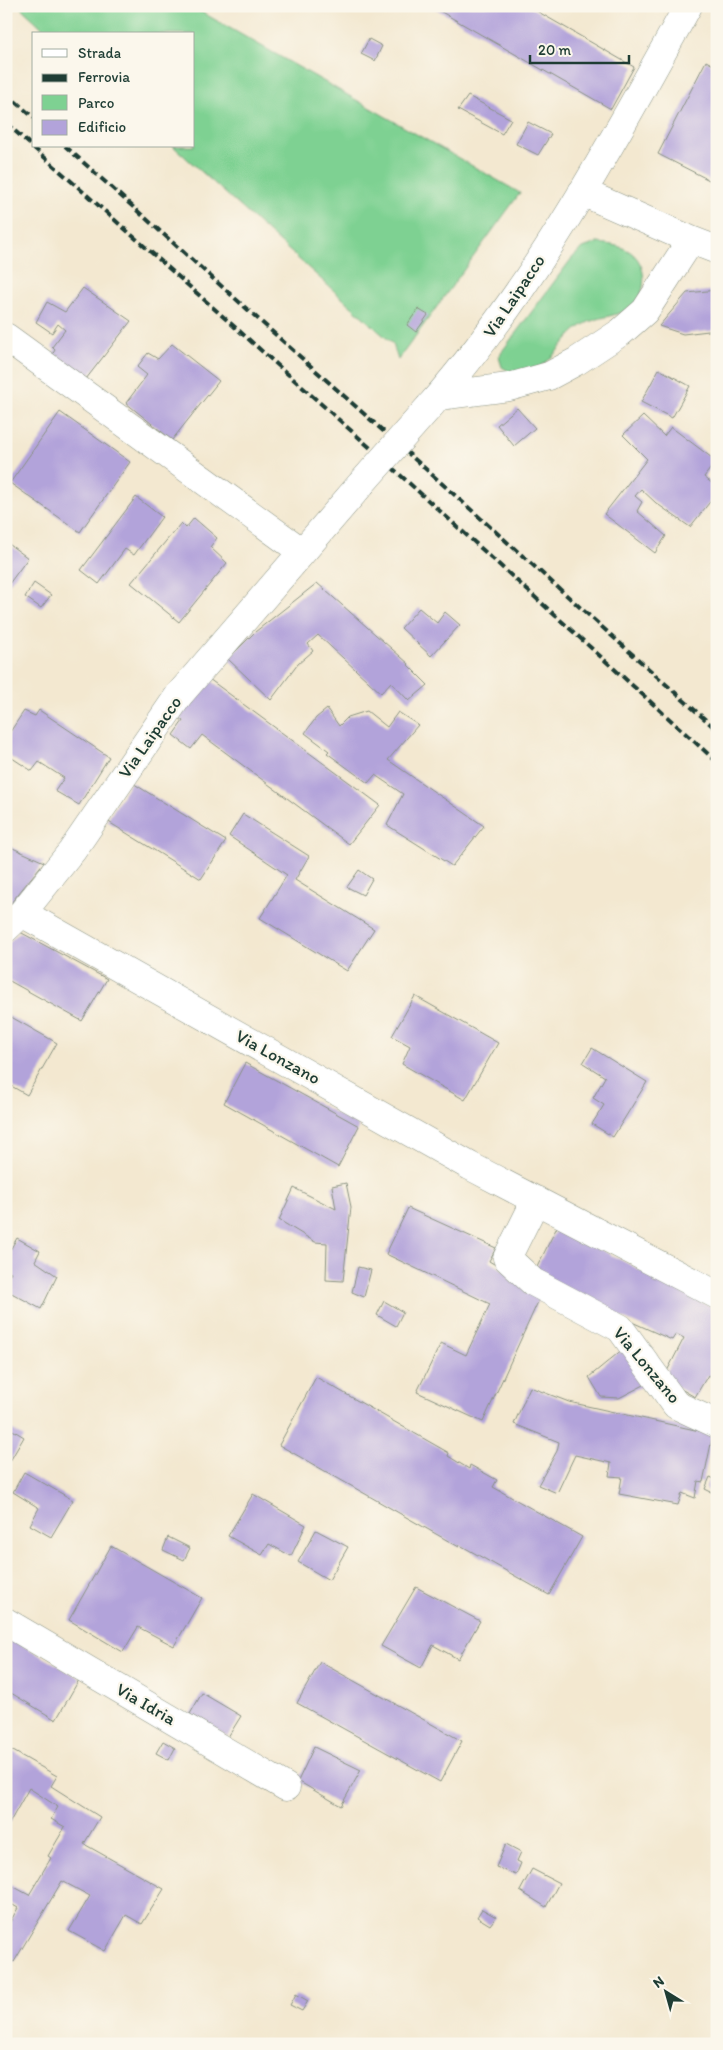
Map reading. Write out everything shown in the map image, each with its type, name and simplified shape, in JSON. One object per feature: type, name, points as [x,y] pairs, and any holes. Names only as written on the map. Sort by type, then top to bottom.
[{"type":"street","name":"Via Laipacco","points":[[14,920],[72,850],[179,695],[301,551],[434,401],[479,347],[516,296],[582,192],[688,6]]},
{"type":"street","points":[[582,192],[717,250]]},
{"type":"street","points":[[434,401],[509,387],[549,376],[577,361],[621,332],[644,311],[691,240]]},
{"type":"street","points":[[6,337],[301,551]]},
{"type":"street","name":"Via Lonzano","points":[[14,920],[462,1161],[717,1295]]},
{"type":"street","name":"Via Lonzano","points":[[536,1200],[507,1258],[533,1282],[620,1328],[676,1405],[717,1424]]},
{"type":"street","name":"Via Idria","points":[[6,1622],[286,1787]]},
{"type":"green space","points":[[19,6],[191,6],[520,193],[398,360],[393,344],[175,148],[195,148],[195,32],[47,32]]},
{"type":"green space","points":[[597,243],[624,248],[639,261],[644,276],[642,292],[638,300],[628,310],[589,322],[577,329],[548,361],[539,367],[517,372],[502,367],[499,357],[503,350],[572,258],[583,248]]},
{"type":"building","points":[[431,6],[528,6],[634,67],[611,109]]},
{"type":"building","points":[[369,39],[382,46],[375,61],[361,54]]},
{"type":"building","points":[[706,61],[717,67],[717,184],[658,154]]},
{"type":"building","points":[[468,96],[511,119],[502,134],[458,110]]},
{"type":"building","points":[[528,122],[551,134],[538,155],[516,144]]},
{"type":"building","points":[[83,288],[131,321],[86,379],[52,355],[55,350],[52,347],[65,330],[58,324],[52,333],[36,322],[47,302],[65,312]]},
{"type":"building","points":[[717,290],[717,330],[683,334],[659,326],[687,293]]},
{"type":"building","points":[[418,309],[428,315],[416,332],[407,325]]},
{"type":"building","points":[[172,344],[219,381],[172,440],[126,403],[147,375],[137,367],[148,353],[158,359]]},
{"type":"building","points":[[659,369],[690,386],[672,418],[641,402]]},
{"type":"building","points":[[517,408],[535,428],[514,446],[497,425]]},
{"type":"building","points":[[60,412],[130,462],[80,532],[10,483]]},
{"type":"building","points":[[643,416],[664,436],[671,427],[716,461],[704,477],[717,487],[717,493],[690,527],[656,503],[641,489],[635,496],[642,502],[637,511],[666,536],[655,553],[604,514],[647,459],[623,435]]},
{"type":"building","points":[[136,497],[162,517],[134,555],[125,549],[99,584],[81,570]]},
{"type":"building","points":[[194,518],[217,538],[210,547],[227,563],[179,622],[131,583],[181,523],[186,528]]},
{"type":"building","points":[[6,542],[28,558],[6,588]]},
{"type":"building","points":[[34,583],[51,595],[41,608],[25,597]]},
{"type":"building","points":[[317,583],[409,664],[428,685],[409,701],[391,682],[381,693],[318,635],[308,644],[313,651],[298,664],[271,700],[228,659],[255,632]]},
{"type":"building","points":[[419,608],[437,623],[445,612],[460,625],[431,656],[401,628]]},
{"type":"building","points":[[209,679],[380,805],[349,844],[202,735],[191,749],[173,735],[183,721],[179,718]]},
{"type":"building","points":[[327,709],[339,726],[348,717],[367,711],[387,727],[398,712],[418,725],[388,760],[484,826],[452,866],[387,825],[403,794],[375,775],[368,783],[327,753],[329,751],[305,733],[316,718]]},
{"type":"building","points":[[39,710],[109,757],[79,805],[55,791],[64,778],[39,762],[32,771],[6,754],[6,738],[24,711],[35,716]]},
{"type":"building","points":[[131,782],[226,841],[201,879],[107,821]]},
{"type":"building","points":[[243,814],[309,856],[295,880],[374,929],[347,971],[260,918],[287,875],[229,836]]},
{"type":"building","points":[[6,845],[44,862],[6,909]]},
{"type":"building","points":[[359,870],[372,879],[363,895],[347,887]]},
{"type":"building","points":[[20,932],[107,979],[82,1021],[6,979],[6,945]]},
{"type":"building","points":[[415,996],[498,1043],[465,1100],[402,1064],[410,1046],[392,1036]]},
{"type":"building","points":[[6,1014],[57,1043],[27,1095],[6,1083]]},
{"type":"building","points":[[592,1048],[647,1082],[613,1137],[592,1124],[604,1105],[593,1098],[605,1077],[583,1063]]},
{"type":"building","points":[[245,1063],[359,1126],[338,1167],[224,1103]]},
{"type":"building","points":[[346,1183],[351,1207],[343,1281],[326,1280],[327,1243],[315,1242],[279,1220],[294,1188],[336,1209],[332,1186]]},
{"type":"building","points":[[408,1208],[496,1248],[489,1261],[542,1293],[483,1422],[417,1392],[441,1343],[466,1355],[490,1304],[386,1254]]},
{"type":"building","points":[[557,1227],[717,1310],[717,1379],[708,1375],[695,1397],[663,1379],[684,1338],[676,1334],[672,1340],[533,1275]]},
{"type":"building","points":[[17,1238],[40,1251],[35,1261],[57,1276],[41,1309],[6,1290],[6,1280],[11,1272],[6,1270],[6,1257]]},
{"type":"building","points":[[358,1267],[371,1270],[364,1297],[352,1292]]},
{"type":"building","points":[[384,1301],[403,1312],[396,1326],[377,1315]]},
{"type":"building","points":[[623,1349],[646,1384],[619,1398],[601,1397],[589,1377]]},
{"type":"building","points":[[316,1377],[449,1453],[448,1456],[469,1469],[470,1465],[497,1480],[493,1487],[582,1537],[549,1595],[460,1545],[459,1547],[279,1445]]},
{"type":"building","points":[[530,1387],[569,1402],[713,1434],[703,1482],[698,1481],[695,1498],[682,1493],[678,1505],[619,1494],[622,1477],[609,1476],[611,1463],[575,1455],[557,1493],[538,1485],[557,1451],[559,1442],[514,1424]]},
{"type":"building","points":[[6,1426],[24,1437],[6,1468]]},
{"type":"building","points":[[24,1472],[73,1500],[51,1537],[30,1525],[39,1508],[13,1492]]},
{"type":"building","points":[[710,1477],[717,1480],[717,1495],[705,1489]]},
{"type":"building","points":[[253,1494],[306,1525],[291,1556],[269,1544],[262,1555],[228,1536]]},
{"type":"building","points":[[316,1530],[348,1547],[329,1580],[298,1562]]},
{"type":"building","points":[[168,1537],[190,1548],[184,1560],[163,1550]]},
{"type":"building","points":[[111,1546],[202,1598],[174,1646],[138,1627],[123,1652],[69,1620]]},
{"type":"building","points":[[416,1587],[480,1621],[458,1659],[433,1645],[421,1668],[381,1646]]},
{"type":"building","points":[[6,1636],[80,1678],[56,1720],[6,1690]]},
{"type":"building","points":[[320,1662],[462,1741],[440,1782],[297,1703]]},
{"type":"building","points":[[202,1693],[241,1716],[228,1737],[190,1714]]},
{"type":"building","points":[[163,1741],[175,1748],[169,1760],[156,1753]]},
{"type":"building","points":[[6,1747],[57,1776],[51,1786],[100,1817],[84,1844],[164,1889],[142,1924],[126,1915],[105,1951],[69,1931],[90,1896],[62,1881],[14,1962],[6,1957],[6,1929],[18,1908],[6,1901],[6,1885],[7,1883],[29,1895],[51,1858],[48,1856],[65,1827],[51,1819],[58,1807],[29,1788],[6,1829]]},
{"type":"building","points":[[314,1747],[361,1770],[341,1806],[298,1781]]},
{"type":"building","points":[[506,1844],[521,1852],[517,1861],[521,1863],[516,1875],[496,1867]]},
{"type":"building","points":[[532,1869],[559,1883],[546,1907],[520,1891]]},
{"type":"building","points":[[482,1909],[496,1917],[490,1925],[477,1917]]},
{"type":"building","points":[[296,1994],[308,2001],[302,2011],[290,2005]]},
{"type":"railway","points":[[6,93],[32,116]]},
{"type":"railway","points":[[6,123],[32,146]]},
{"type":"railway","points":[[34,148],[356,435],[717,762]]},
{"type":"railway","points":[[67,148],[717,730]]}]
